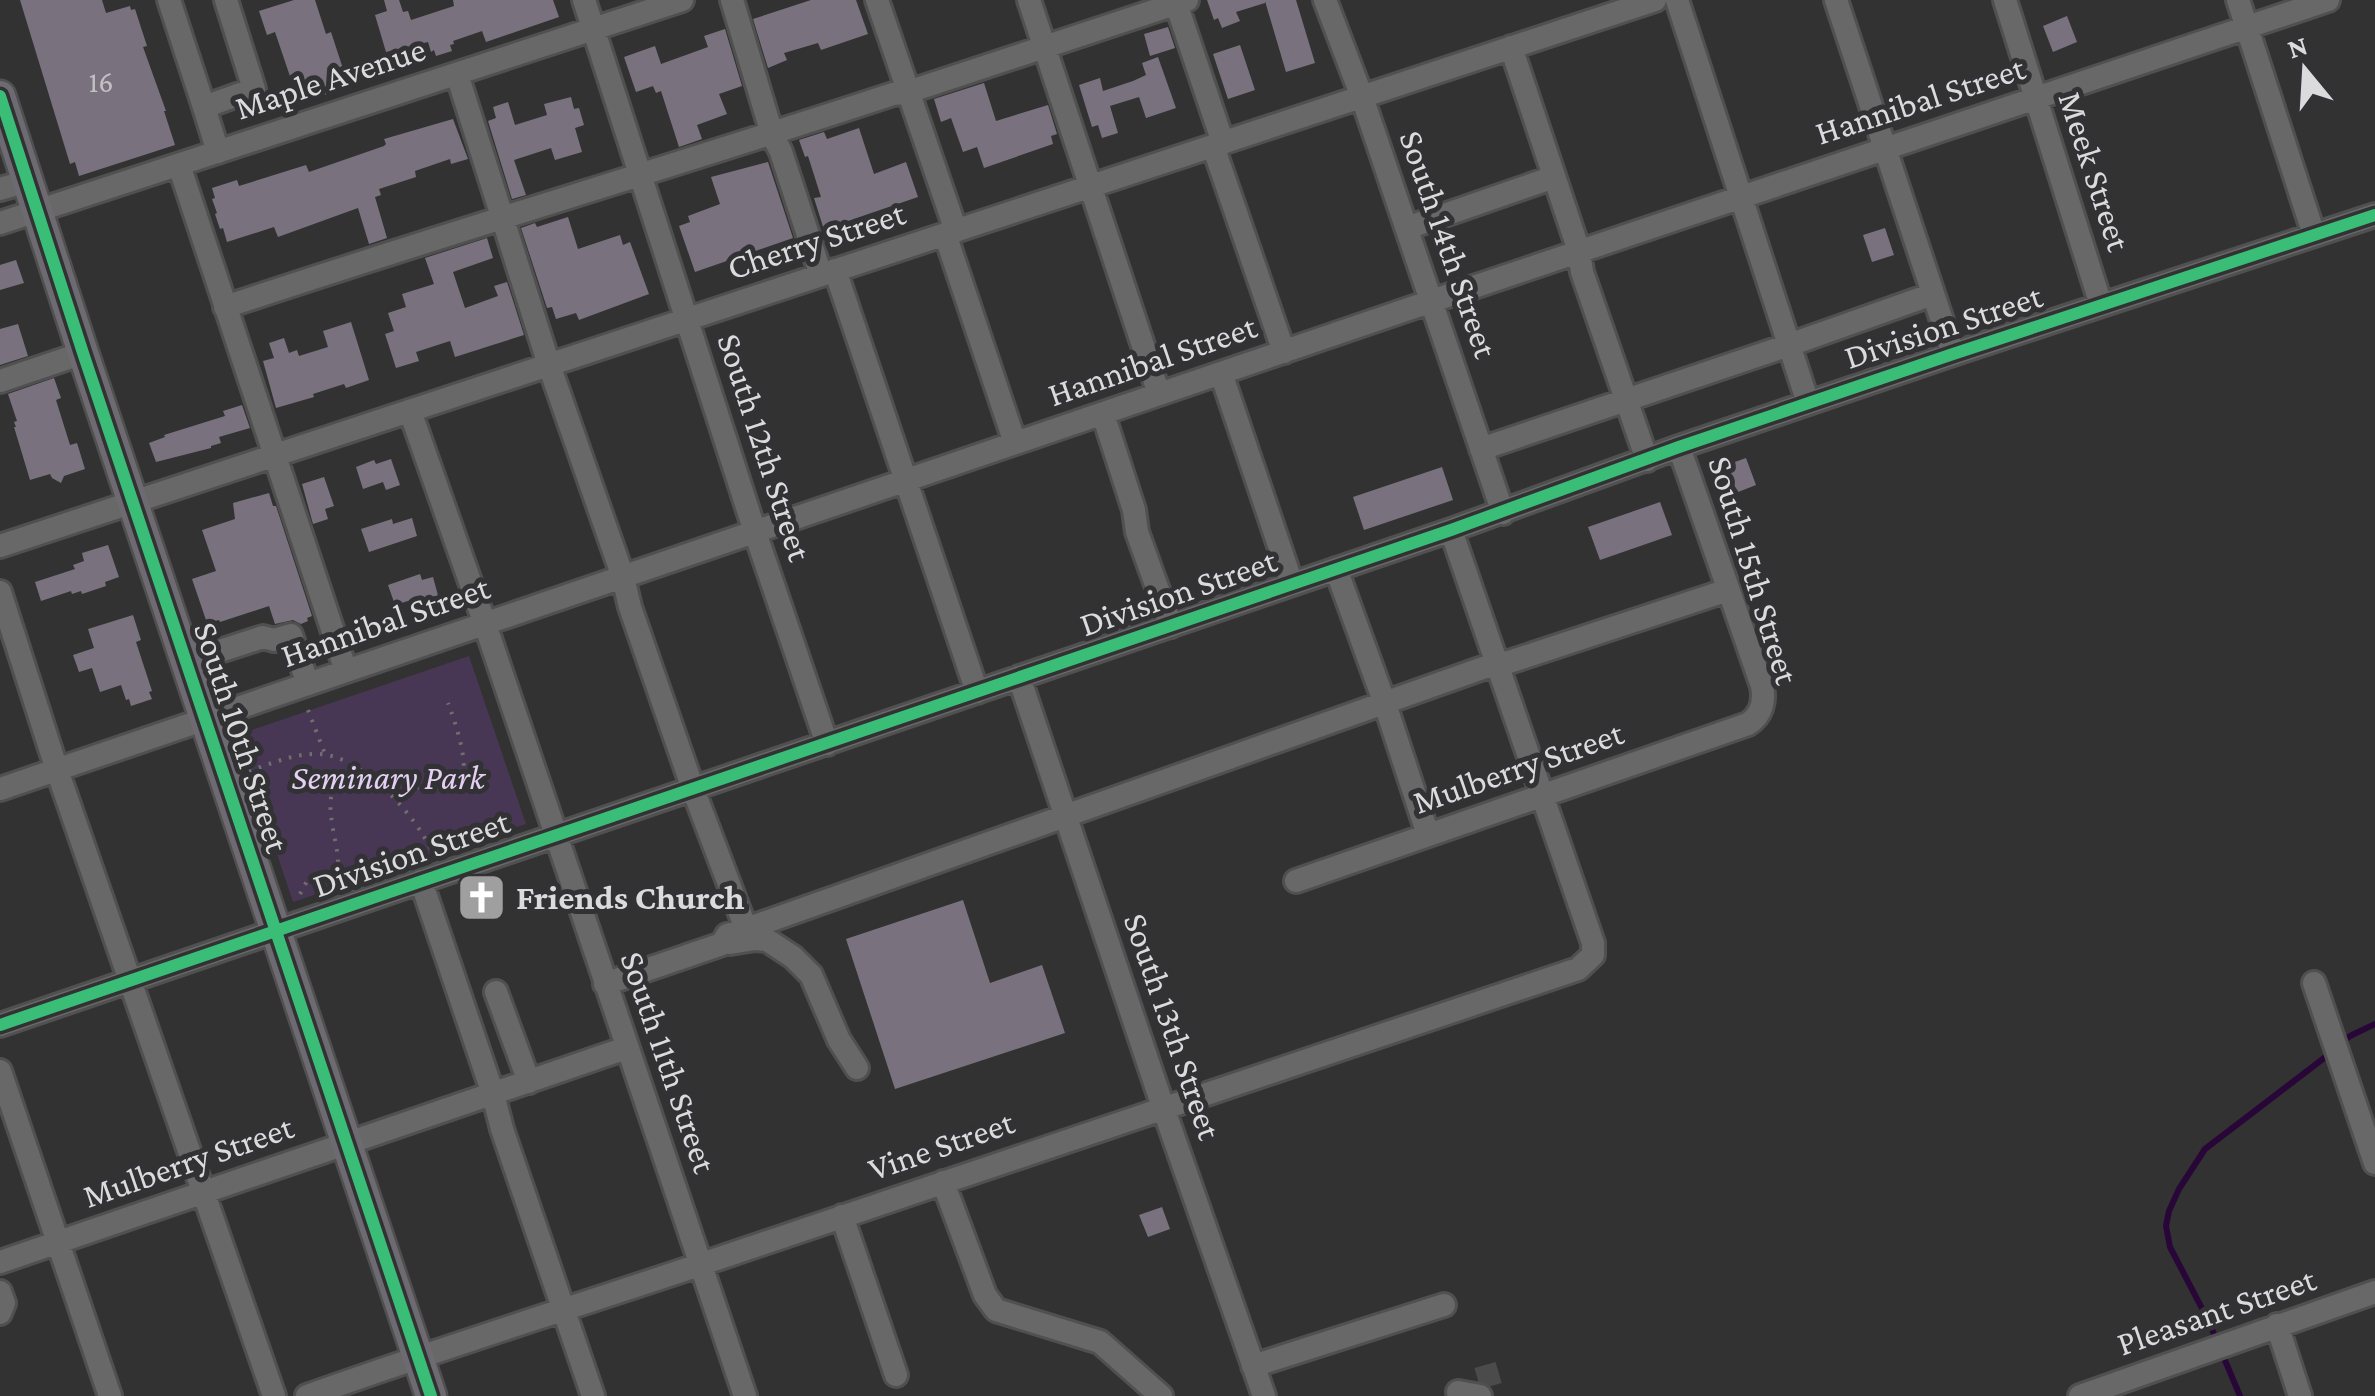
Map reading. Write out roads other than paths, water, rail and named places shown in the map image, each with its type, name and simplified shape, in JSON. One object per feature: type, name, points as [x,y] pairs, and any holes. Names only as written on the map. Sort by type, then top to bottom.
[{"type":"main road","name":"South 10th Street","points":[[0,96],[14,185],[38,211],[431,1396]]},
{"type":"street","points":[[169,0],[218,152]]},
{"type":"street","points":[[204,106],[254,89],[226,0]]},
{"type":"street","name":"South 12th Street","points":[[584,0],[826,744]]},
{"type":"street","name":"Maple Avenue","points":[[0,223],[682,0]]},
{"type":"street","points":[[732,0],[772,134],[907,480],[977,692]]},
{"type":"street","points":[[877,0],[1015,444]]},
{"type":"street","points":[[1029,0],[1159,394]]},
{"type":"street","name":"South 14th Street","points":[[1325,0],[1362,97],[1502,513]]},
{"type":"street","name":"Cherry Street","points":[[0,546],[1511,47],[1593,10],[1655,0]]},
{"type":"street","points":[[1676,0],[1808,403]]},
{"type":"street","points":[[1836,0],[1952,354]]},
{"type":"street","name":"Meek Street","points":[[2005,0],[2101,306]]},
{"type":"street","points":[[2238,0],[2314,235]]},
{"type":"street","name":"Hannibal Street","points":[[0,789],[2328,0]]},
{"type":"street","points":[[225,308],[363,261],[908,92],[1180,1],[1218,144],[1284,352]]},
{"type":"street","points":[[1511,47],[1647,460]]},
{"type":"street","points":[[457,74],[630,606],[746,929]]},
{"type":"street","points":[[179,165],[346,671]]},
{"type":"street","points":[[1407,228],[1554,178]]},
{"type":"street","name":"Division Street","points":[[0,1025],[1502,513],[1808,403],[2375,215]]},
{"type":"street","points":[[1481,449],[1932,294]]},
{"type":"street","points":[[0,381],[83,354]]},
{"type":"street","points":[[1220,373],[1292,584]]},
{"type":"street","name":"South 11th Street","points":[[410,411],[746,1396]]},
{"type":"street","points":[[1102,414],[1171,626]]},
{"type":"street","name":"South 15th Street","points":[[1679,447],[1762,686],[1759,714]]},
{"type":"street","points":[[1451,530],[1542,797]]},
{"type":"street","points":[[1336,570],[1428,835]]},
{"type":"street","points":[[722,944],[727,935],[1065,816],[1497,664],[1728,590]]},
{"type":"street","points":[[0,592],[57,770],[274,1396]]},
{"type":"street","points":[[186,662],[263,636],[274,640],[291,634],[308,684]]},
{"type":"street","name":"South 13th Street","points":[[1018,677],[1264,1396]]},
{"type":"street","name":"Mulberry Street","points":[[1296,881],[1748,724],[1759,714]]},
{"type":"street","name":"Vine Street","points":[[307,1396],[1578,969],[1593,955],[1593,943],[1542,797]]},
{"type":"street","points":[[421,881],[593,1396]]},
{"type":"street","points":[[605,984],[722,944],[767,940],[811,975],[839,1040],[857,1068]]},
{"type":"street","points":[[2314,983],[2340,1061],[2368,1121],[2375,1164]]},
{"type":"street","points":[[496,992],[529,1082]]},
{"type":"street","name":"Mulberry Street","points":[[0,1262],[626,1048]]},
{"type":"street","points":[[0,1071],[110,1396]]},
{"type":"street","points":[[942,1182],[985,1296],[996,1310],[1100,1342],[1161,1396]]},
{"type":"street","points":[[842,1216],[896,1375]]},
{"type":"street","points":[[0,1292],[4,1303],[0,1313]]},
{"type":"street","name":"Pleasant Street","points":[[2080,1396],[2375,1292]]},
{"type":"street","points":[[1253,1366],[1444,1306]]},
{"type":"street","points":[[2277,1325],[2300,1396]]},
{"type":"waterway","points":[[2342,1043],[2375,1024]]},
{"type":"waterway","points":[[2240,1396],[2208,1320],[2170,1247],[2166,1226],[2169,1211],[2205,1149],[2332,1052]]},
{"type":"tunnel","points":[[1485,1365],[1492,1389]]},
{"type":"place","name":"Friends Church","points":[[481,897]]},
{"type":"park label","name":"Seminary Park","points":[[388,777]]}]
